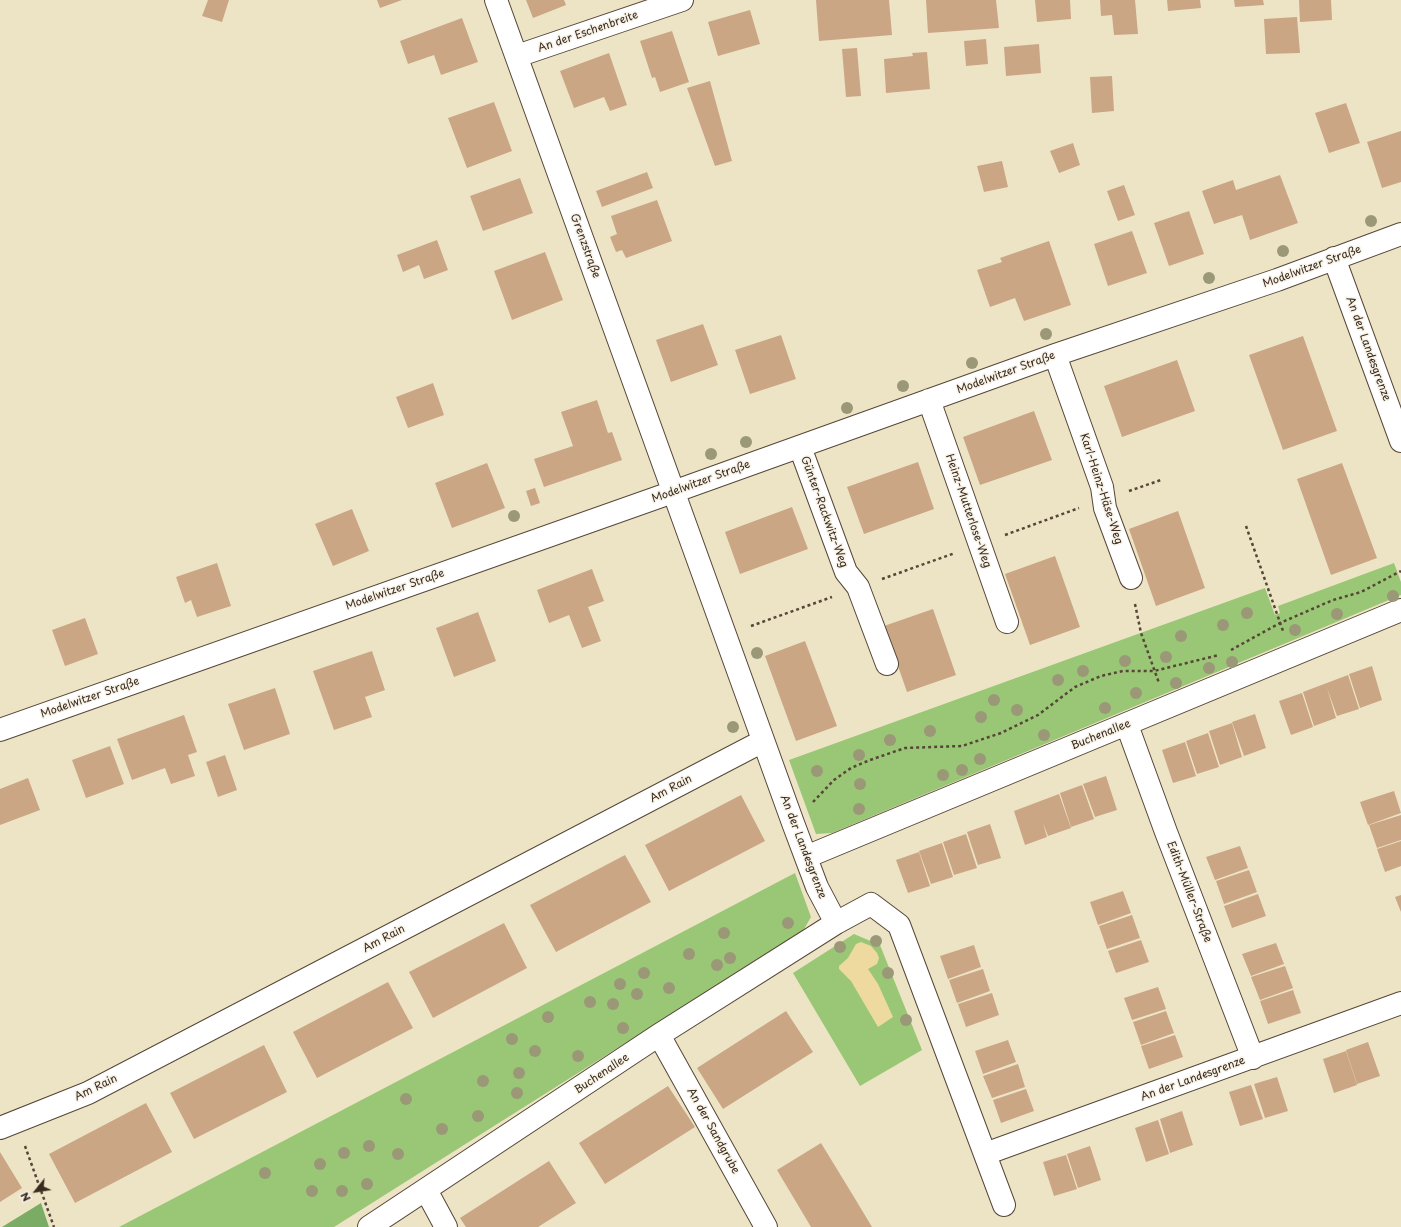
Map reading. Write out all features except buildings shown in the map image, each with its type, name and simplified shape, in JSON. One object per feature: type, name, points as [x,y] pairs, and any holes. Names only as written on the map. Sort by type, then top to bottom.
[{"type":"street","name":"Grenzstraße","points":[[496,0],[673,492]]},
{"type":"street","name":"An der Eschenbreite","points":[[517,56],[682,0]]},
{"type":"street","name":"Modelwitzer Straße","points":[[0,730],[800,447],[1055,355],[1277,280],[1401,234]]},
{"type":"street","name":"An der Landesgrenze","points":[[1334,258],[1401,441]]},
{"type":"street","name":"Karl-Heinz-Häse-Weg","points":[[1055,355],[1102,487],[1103,500],[1131,578]]},
{"type":"street","name":"Heinz-Mutterlose-Weg","points":[[928,400],[1007,622]]},
{"type":"street","name":"Günter-Rackwitz-Weg","points":[[800,447],[846,572],[858,588],[887,664]]},
{"type":"street","name":"An der Landesgrenze","points":[[673,492],[724,636],[817,887],[836,923]]},
{"type":"street","name":"Buchenallee","points":[[806,857],[1293,655],[1399,616]]},
{"type":"street","name":"Edith-Müller-Straße","points":[[1127,725],[1166,832],[1253,1058]]},
{"type":"street","name":"Am Rain","points":[[8,1125],[88,1093],[763,741]]},
{"type":"street","points":[[836,923],[871,904],[898,925],[1004,1205]]},
{"type":"street","name":"Buchenallee","points":[[369,1227],[659,1036],[836,923]]},
{"type":"street","name":"An der Landesgrenze","points":[[985,1154],[1253,1058],[1401,1003]]},
{"type":"street","name":"An der Sandgrube","points":[[659,1036],[766,1227]]},
{"type":"street","points":[[426,1190],[446,1227]]},
{"type":"path","points":[[724,636],[1161,480]]},
{"type":"path","points":[[1246,526],[1280,623],[1293,655]]},
{"type":"path","points":[[793,823],[834,780],[851,768],[870,760],[905,748],[962,746],[1021,724],[1075,687],[1101,676],[1123,671],[1154,671],[1219,655],[1280,623],[1333,600],[1361,592],[1401,571]]},
{"type":"path","points":[[1131,578],[1141,633],[1168,708]]},
{"type":"path","points":[[8,1125],[54,1227]]},
{"type":"green space","points":[[1394,563],[1401,582],[1401,595],[832,833],[816,834],[789,760],[1265,588],[1275,615],[1280,613],[1278,606]]},
{"type":"green space","points":[[795,873],[811,917],[803,931],[334,1227],[119,1227]]},
{"type":"green space","points":[[854,934],[880,945],[922,1050],[860,1086],[793,973]]},
{"type":"green space","points":[[41,1203],[49,1227],[2,1227]]},
{"type":"sand","points":[[861,942],[871,946],[877,953],[879,958],[877,964],[868,969],[878,984],[893,1017],[878,1027],[851,981],[839,969],[839,966],[848,958],[856,944]]}]
